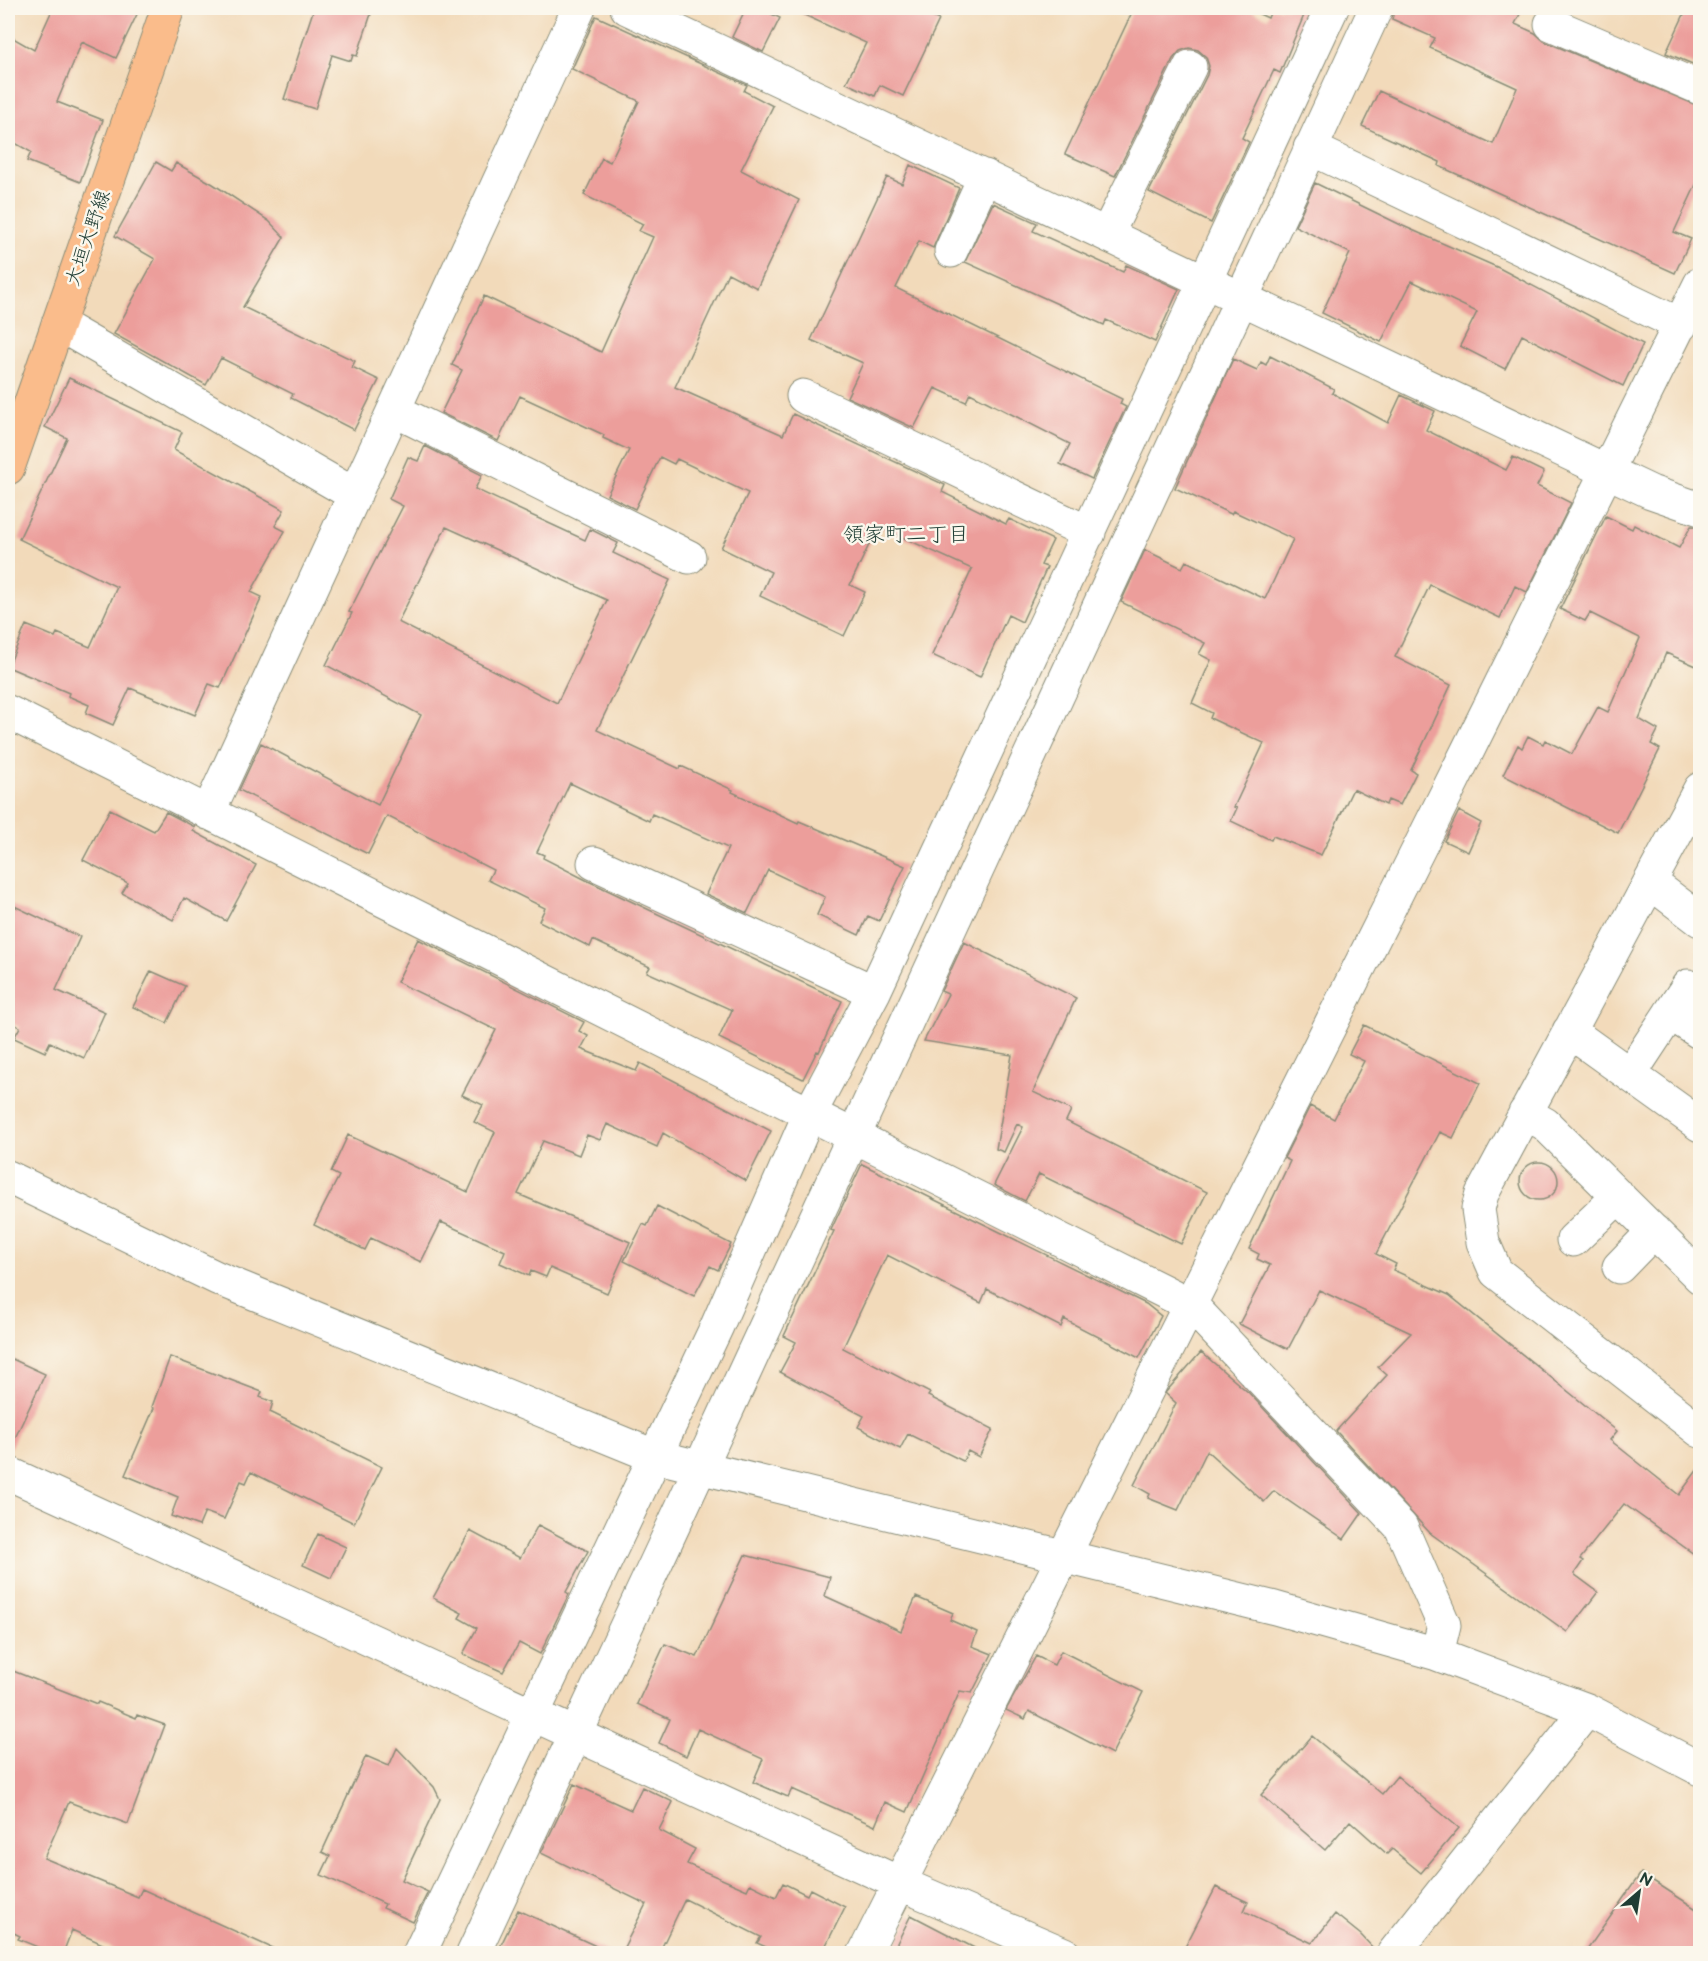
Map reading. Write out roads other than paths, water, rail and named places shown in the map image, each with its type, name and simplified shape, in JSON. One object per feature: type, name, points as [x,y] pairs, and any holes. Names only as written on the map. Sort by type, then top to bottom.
[{"type":"main road","name":"大垣大野線","points":[[8,468],[17,411],[58,324],[168,8]]},
{"type":"street","points":[[208,813],[579,8]]},
{"type":"street","points":[[627,8],[1651,492],[1701,509]]},
{"type":"street","points":[[419,1953],[717,1326],[810,1113],[874,992],[1332,8]]},
{"type":"street","points":[[473,1953],[702,1467],[1240,297],[1376,8]]},
{"type":"street","points":[[1551,24],[1701,88]]},
{"type":"street","points":[[1107,234],[1190,67]]},
{"type":"street","points":[[1310,148],[1681,324]]},
{"type":"street","points":[[951,250],[985,176]]},
{"type":"street","points":[[864,1953],[1061,1555],[1191,1305],[1701,284]]},
{"type":"street","points":[[58,324],[355,495]]},
{"type":"street","points":[[808,399],[802,396],[1089,533]]},
{"type":"street","points":[[394,410],[689,557]]},
{"type":"street","points":[[8,712],[1191,1305],[1401,1527],[1444,1625],[1437,1654]]},
{"type":"street","points":[[1701,789],[1525,1113],[1482,1194],[1478,1209],[1483,1242],[1496,1272],[1701,1431]]},
{"type":"street","points":[[594,863],[874,992]]},
{"type":"street","points":[[1650,882],[1696,905]]},
{"type":"street","points":[[1630,1074],[1688,986]]},
{"type":"street","points":[[1670,1013],[1699,1032]]},
{"type":"street","points":[[1569,1031],[1700,1125]]},
{"type":"street","points":[[1525,1113],[1545,1124],[1701,1277]]},
{"type":"street","points":[[8,1177],[217,1278],[654,1456],[1275,1608],[1437,1654],[1587,1710],[1701,1769]]},
{"type":"street","points":[[1573,1240],[1619,1196]]},
{"type":"street","points":[[1619,1267],[1654,1231]]},
{"type":"street","points":[[8,1473],[899,1883],[1064,1953]]},
{"type":"street","points":[[1393,1953],[1587,1710]]},
{"type":"district","name":"領家町二丁目","points":[[906,534]]}]
